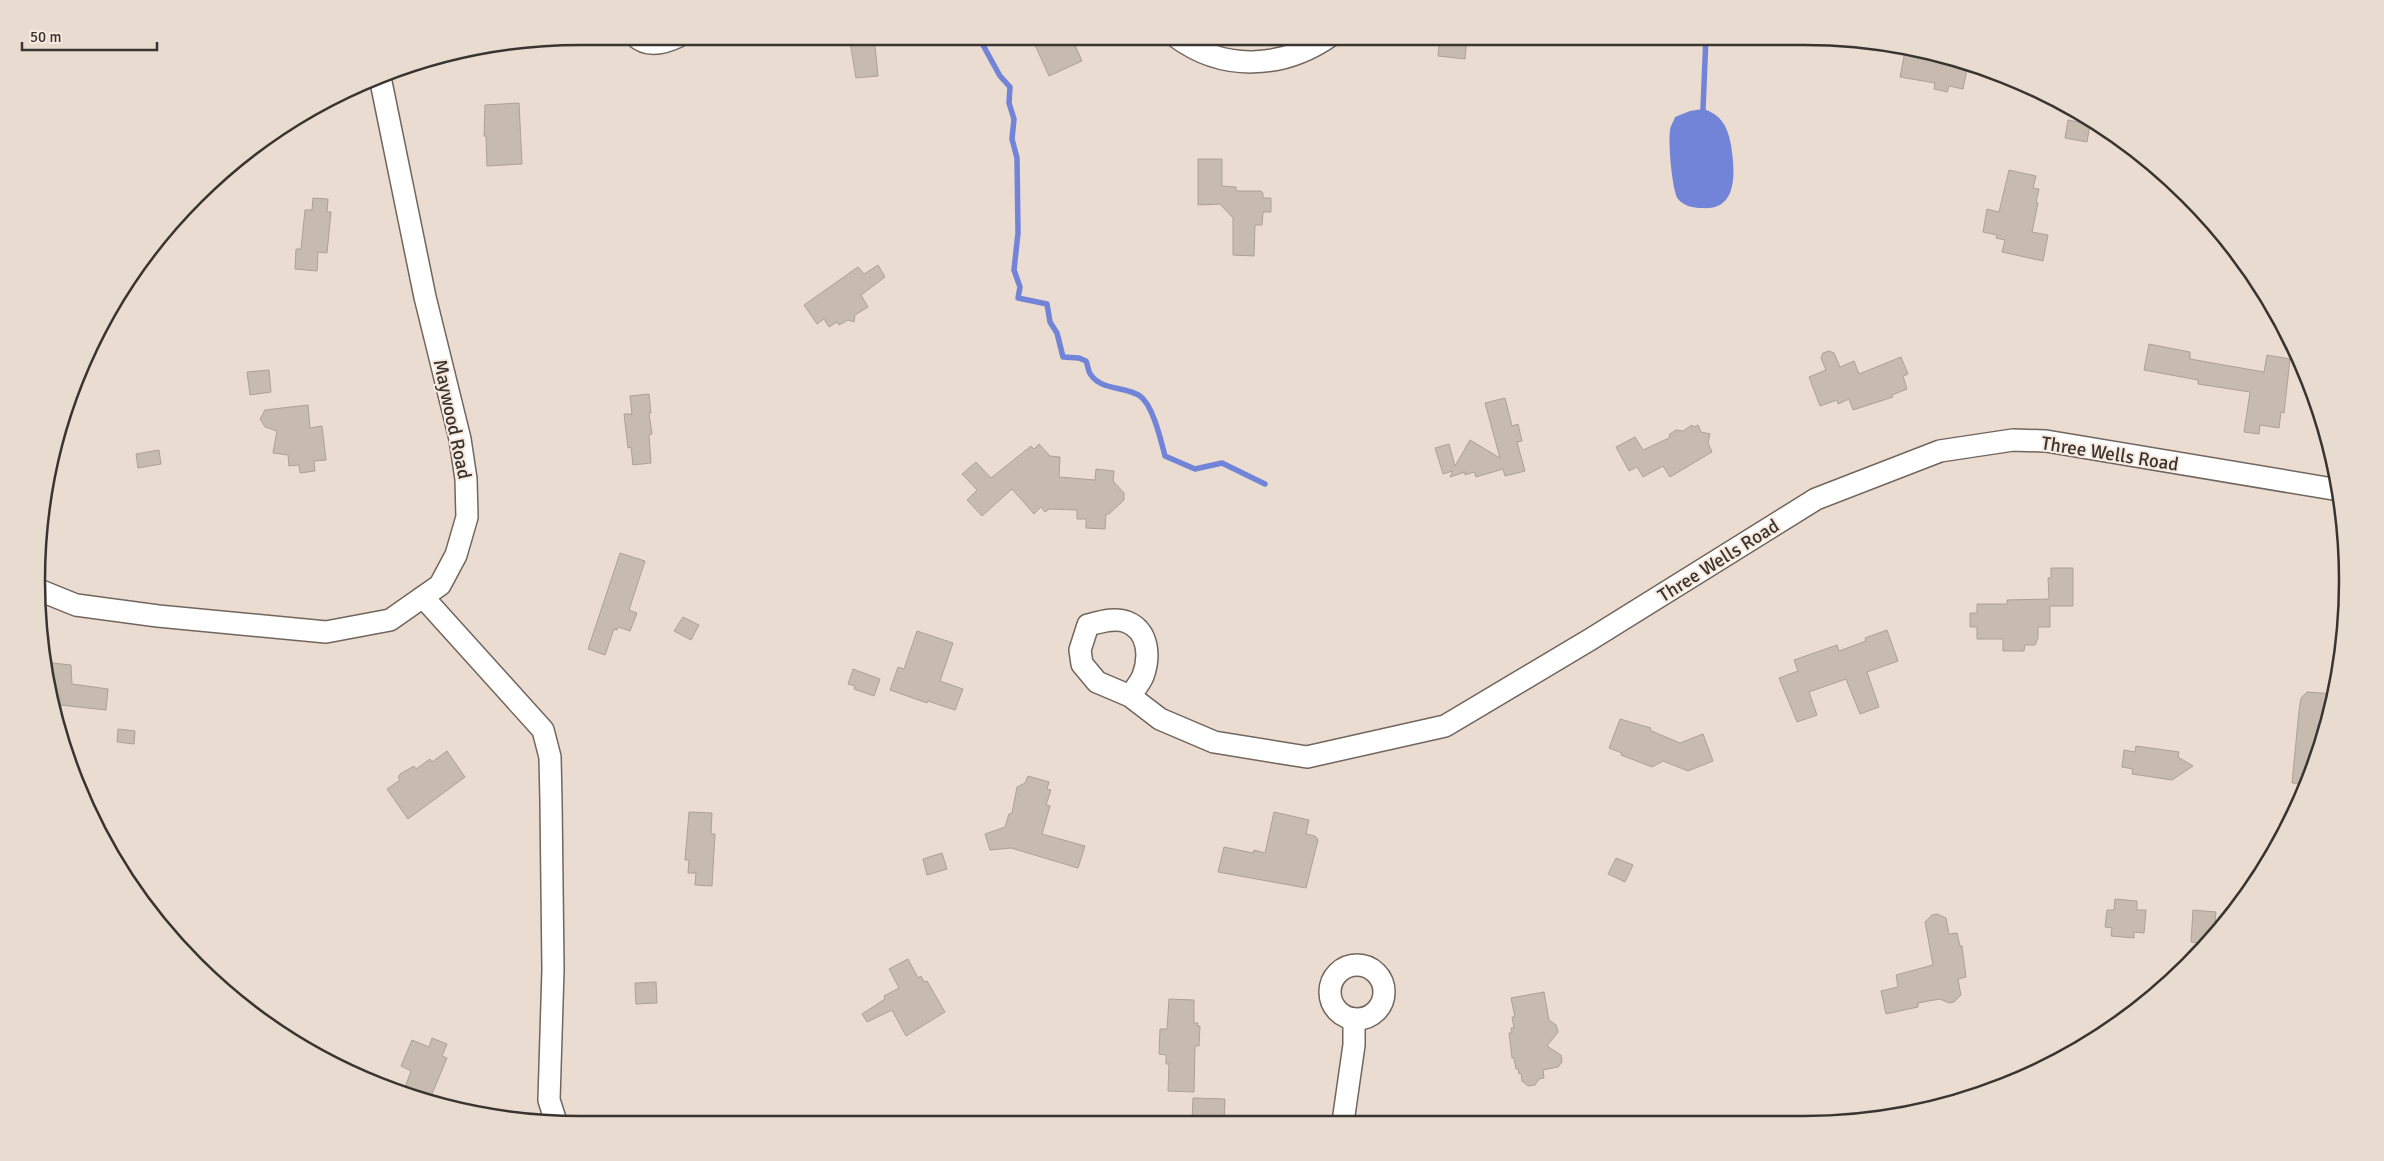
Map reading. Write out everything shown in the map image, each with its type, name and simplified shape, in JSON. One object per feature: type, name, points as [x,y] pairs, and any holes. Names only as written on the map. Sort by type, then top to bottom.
[{"type":"street","points":[[1190,45],[1204,54],[1251,64],[1273,61],[1316,45]]},
{"type":"street","name":"Maywood Road","points":[[45,593],[76,605],[158,616],[326,632],[390,620],[440,585],[456,555],[467,517],[466,479],[460,439],[425,297],[381,84]]},
{"type":"street","name":"Three Wells Road","points":[[1130,696],[1160,719],[1214,742],[1307,757],[1445,726],[1591,639],[1816,499],[1940,451],[2013,440],[2046,441],[2331,489]]},
{"type":"street","points":[[423,597],[544,730],[550,756],[552,802],[553,970],[550,1100],[554,1115]]},
{"type":"street","points":[[1344,1116],[1354,1045],[1354,1020]]},
{"type":"water","points":[[1703,109],[1715,114],[1726,127],[1731,145],[1733,177],[1732,187],[1723,203],[1714,207],[1695,208],[1683,203],[1676,194],[1672,177],[1670,136],[1675,117],[1690,111]]},
{"type":"building","points":[[850,45],[875,45],[878,76],[856,78]]},
{"type":"building","points":[[1035,45],[1075,45],[1082,61],[1049,76]]},
{"type":"building","points":[[1439,45],[1466,45],[1465,59],[1438,56]]},
{"type":"building","points":[[1904,54],[1967,70],[1963,89],[1949,86],[1947,92],[1934,89],[1935,83],[1900,77]]},
{"type":"building","points":[[519,103],[522,164],[487,166],[486,136],[484,136],[485,105]]},
{"type":"building","points":[[2068,120],[2079,122],[2089,128],[2087,142],[2065,138]]},
{"type":"building","points":[[1198,159],[1222,159],[1222,186],[1236,187],[1236,191],[1261,191],[1263,198],[1271,198],[1271,212],[1263,212],[1262,225],[1255,225],[1254,256],[1233,255],[1233,218],[1220,204],[1198,205]]},
{"type":"building","points":[[2009,170],[2036,176],[2033,188],[2039,189],[2036,202],[2038,203],[2032,232],[2048,235],[2043,261],[2002,252],[2005,240],[1996,238],[1997,235],[1983,232],[1987,209],[1999,212]]},
{"type":"building","points":[[313,198],[328,199],[327,212],[331,212],[327,253],[318,252],[317,271],[295,269],[296,249],[301,249],[305,210],[312,210]]},
{"type":"building","points":[[878,265],[885,277],[861,295],[868,307],[855,315],[854,322],[848,320],[839,325],[837,322],[829,327],[824,319],[817,324],[804,305],[858,267],[864,274]]},
{"type":"building","points":[[2149,344],[2190,352],[2190,359],[2264,372],[2267,355],[2290,359],[2284,413],[2281,412],[2279,428],[2260,425],[2259,434],[2244,432],[2250,392],[2198,384],[2198,380],[2144,370]]},
{"type":"building","points":[[1829,351],[1834,353],[1840,367],[1854,361],[1859,374],[1901,357],[1908,374],[1903,376],[1907,389],[1892,395],[1893,397],[1853,410],[1849,399],[1838,404],[1837,400],[1820,406],[1809,377],[1826,370],[1821,358],[1823,353]]},
{"type":"building","points":[[269,370],[271,392],[250,395],[247,372]]},
{"type":"building","points":[[649,394],[652,434],[649,435],[651,463],[633,465],[631,447],[628,448],[624,414],[632,414],[630,396]]},
{"type":"building","points":[[1505,398],[1512,426],[1518,424],[1522,441],[1517,442],[1525,471],[1505,476],[1503,469],[1476,477],[1474,472],[1465,475],[1465,472],[1450,477],[1453,471],[1443,474],[1435,448],[1449,444],[1455,466],[1470,440],[1500,458],[1485,403]]},
{"type":"building","points":[[308,405],[310,428],[322,426],[326,460],[314,461],[315,471],[300,473],[299,465],[289,466],[288,455],[273,453],[277,431],[265,427],[260,419],[265,410]]},
{"type":"building","points":[[1692,425],[1694,427],[1698,425],[1701,432],[1710,434],[1708,443],[1712,452],[1670,477],[1663,466],[1643,477],[1637,467],[1629,471],[1616,447],[1635,437],[1643,450],[1669,438],[1670,434],[1676,430],[1683,431]]},
{"type":"building","points":[[1039,444],[1050,456],[1060,457],[1059,477],[1095,480],[1096,469],[1114,471],[1113,481],[1124,493],[1124,500],[1109,514],[1106,514],[1105,529],[1086,528],[1086,519],[1077,519],[1077,510],[1049,509],[1045,512],[1041,507],[1034,514],[1012,489],[982,516],[967,500],[977,490],[962,474],[976,462],[991,478],[1031,446],[1034,449]]},
{"type":"building","points":[[159,450],[161,464],[138,468],[136,454]]},
{"type":"building","points":[[620,553],[645,561],[629,610],[637,613],[630,631],[618,627],[617,630],[614,629],[605,655],[588,649]]},
{"type":"building","points":[[2051,568],[2073,568],[2073,606],[2050,606],[2050,627],[2038,627],[2038,638],[2035,645],[2025,645],[2024,651],[2003,651],[2003,639],[1977,639],[1977,627],[1970,627],[1970,613],[1977,613],[1977,604],[2007,604],[2007,600],[2049,599],[2048,578],[2051,578]]},
{"type":"building","points":[[683,617],[699,625],[691,640],[674,631]]},
{"type":"building","points":[[1887,630],[1898,661],[1867,672],[1879,707],[1860,714],[1846,679],[1809,692],[1817,715],[1797,722],[1779,678],[1798,671],[1794,660],[1837,645],[1839,651],[1866,641],[1865,638]]},
{"type":"building","points":[[917,631],[953,643],[940,681],[963,689],[955,710],[928,701],[927,703],[890,690],[898,667],[904,669]]},
{"type":"building","points":[[52,663],[71,665],[72,684],[108,689],[106,710],[60,705],[60,696],[57,696]]},
{"type":"building","points":[[853,669],[880,679],[874,696],[854,689],[855,686],[848,684]]},
{"type":"building","points":[[2307,692],[2327,693],[2311,753],[2299,783],[2292,783],[2299,711],[2301,698]]},
{"type":"building","points":[[1620,719],[1651,728],[1650,730],[1680,743],[1703,734],[1713,761],[1688,771],[1663,761],[1652,767],[1621,755],[1622,753],[1609,748]]},
{"type":"building","points":[[118,729],[135,731],[134,744],[117,742]]},
{"type":"building","points":[[2136,746],[2179,752],[2178,757],[2193,766],[2172,780],[2132,774],[2133,769],[2122,767],[2124,750],[2135,752]]},
{"type":"building","points":[[447,751],[465,777],[408,819],[387,789],[400,780],[398,777],[400,774],[414,766],[416,769],[430,759],[432,762]]},
{"type":"building","points":[[1028,776],[1049,782],[1047,789],[1051,790],[1046,805],[1050,806],[1042,834],[1085,846],[1078,868],[1011,848],[990,850],[985,834],[1005,827],[1009,814],[1012,813],[1017,787],[1025,783]]},
{"type":"building","points":[[689,812],[712,813],[711,834],[715,834],[712,886],[695,885],[696,873],[688,873],[689,860],[685,860]]},
{"type":"building","points":[[1274,812],[1309,820],[1306,834],[1315,836],[1318,840],[1306,888],[1218,872],[1224,847],[1253,853],[1254,850],[1265,853]]},
{"type":"building","points":[[942,853],[947,869],[927,875],[923,859]]},
{"type":"building","points":[[1616,858],[1633,865],[1625,882],[1608,874]]},
{"type":"building","points":[[2115,899],[2137,901],[2137,910],[2146,910],[2144,933],[2134,932],[2134,938],[2111,936],[2112,928],[2105,927],[2107,910],[2114,910]]},
{"type":"building","points":[[2193,910],[2216,912],[2215,923],[2206,934],[2197,943],[2191,942]]},
{"type":"building","points":[[1937,914],[1946,918],[1949,934],[1957,933],[1960,946],[1962,946],[1966,977],[1958,979],[1961,995],[1954,1002],[1949,1003],[1940,999],[1918,1003],[1918,1007],[1886,1014],[1881,991],[1898,987],[1896,975],[1933,965],[1925,922],[1932,915]]},
{"type":"building","points":[[908,959],[918,978],[921,976],[924,982],[927,981],[945,1012],[906,1036],[892,1010],[867,1022],[862,1014],[885,999],[884,996],[899,988],[889,969]]},
{"type":"building","points":[[656,982],[657,1003],[636,1004],[635,983]]},
{"type":"building","points":[[1544,992],[1549,1020],[1556,1025],[1558,1032],[1547,1046],[1561,1055],[1562,1062],[1558,1067],[1543,1070],[1544,1078],[1539,1079],[1535,1085],[1528,1086],[1522,1081],[1521,1073],[1519,1074],[1518,1069],[1516,1069],[1514,1058],[1512,1058],[1509,1033],[1512,1033],[1511,1028],[1514,1028],[1512,1017],[1515,1017],[1511,998]]},
{"type":"building","points":[[1169,999],[1194,1000],[1194,1023],[1198,1023],[1197,1026],[1200,1026],[1199,1046],[1195,1046],[1194,1092],[1168,1091],[1169,1064],[1166,1064],[1166,1055],[1159,1054],[1160,1029],[1167,1029]]},
{"type":"building","points":[[432,1038],[447,1044],[442,1056],[447,1058],[432,1095],[405,1087],[411,1071],[401,1066],[412,1040],[429,1047]]},
{"type":"building","points":[[1193,1098],[1225,1099],[1224,1116],[1192,1116]]},
{"type":"waterway","points":[[983,45],[1000,76],[1010,87],[1009,103],[1014,119],[1012,139],[1017,158],[1018,233],[1014,270],[1020,287],[1018,298],[1047,304],[1050,322],[1057,333],[1063,357],[1079,358],[1086,361],[1090,374],[1101,384],[1134,393],[1145,401],[1156,424],[1165,456],[1195,469],[1222,463],[1265,484]]},
{"type":"waterway","points":[[1703,109],[1706,45]]}]
